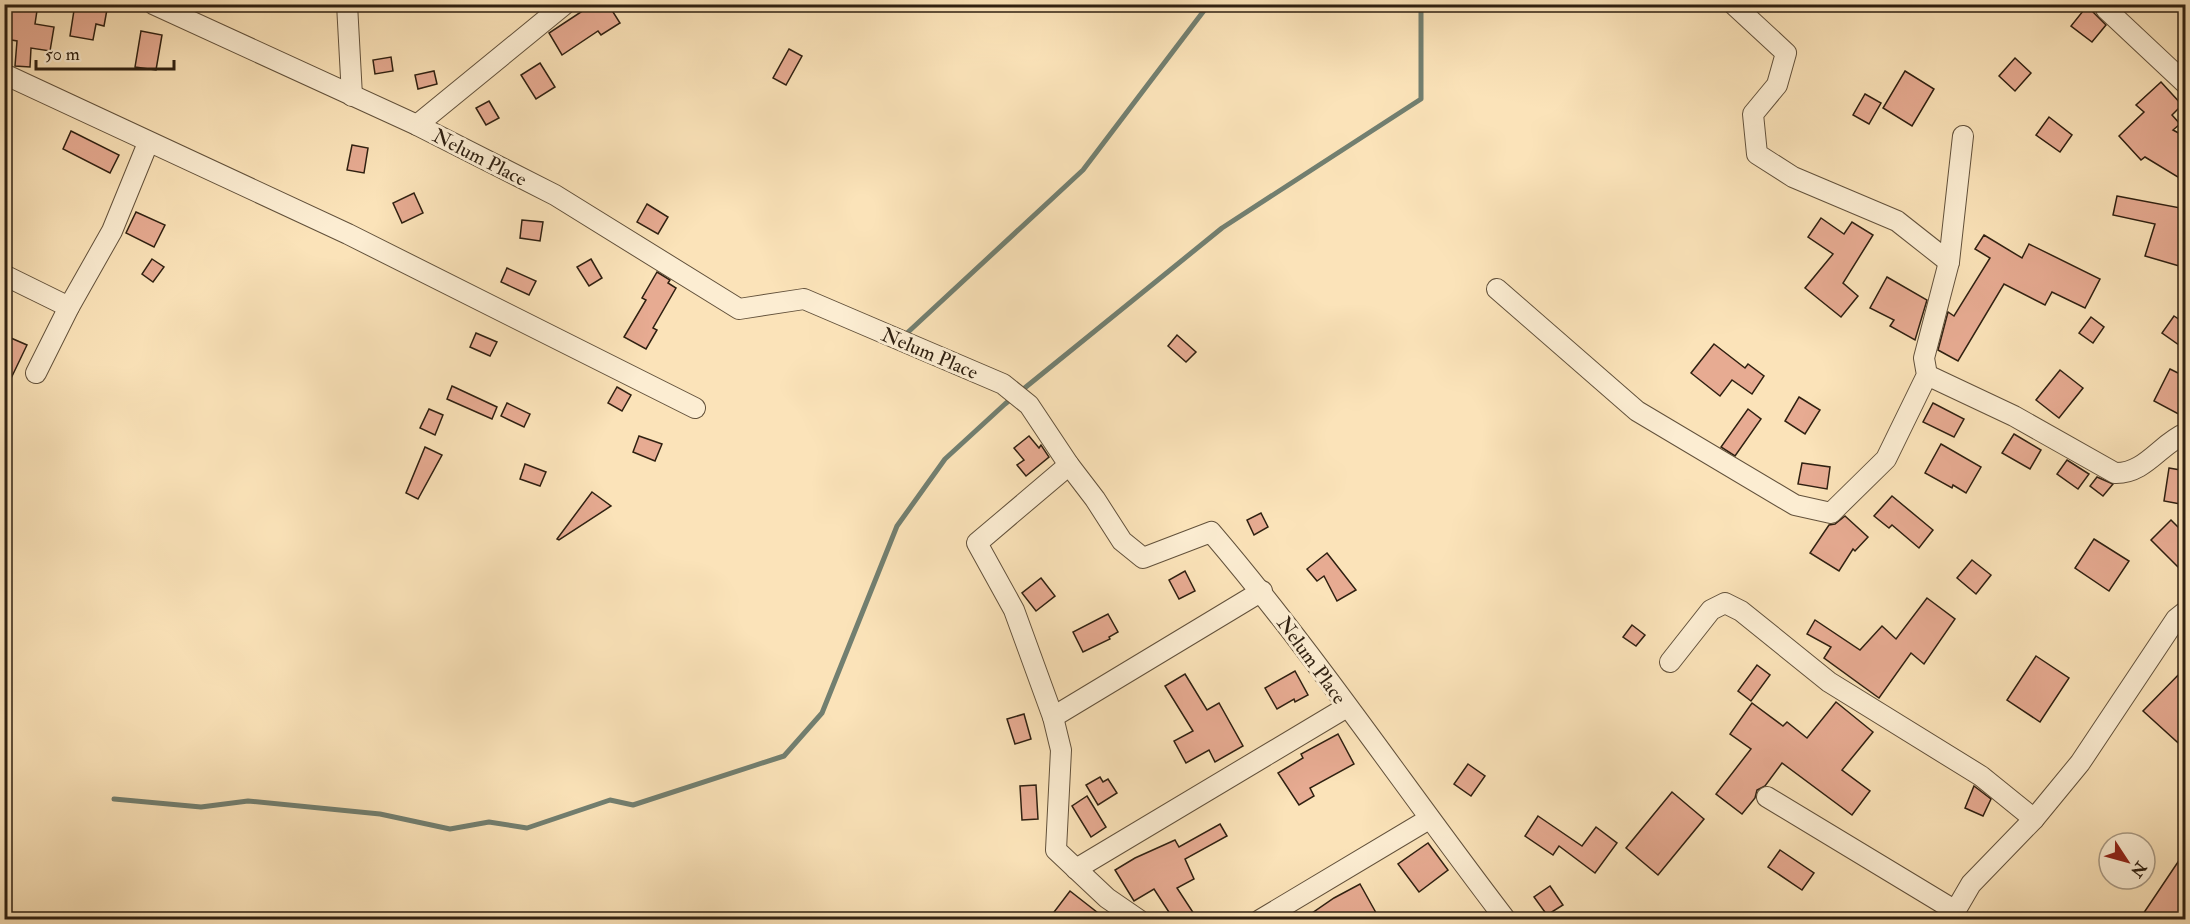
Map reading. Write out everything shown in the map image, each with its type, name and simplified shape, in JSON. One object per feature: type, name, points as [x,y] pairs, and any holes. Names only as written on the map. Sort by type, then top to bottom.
[{"type":"street","name":"Nelum Place","points":[[153,4],[417,125],[555,195],[739,309],[804,299],[1003,384],[1029,405],[1122,541],[1143,558],[1211,532],[1262,591],[1506,920]]},
{"type":"street","points":[[347,4],[352,96]]},
{"type":"street","points":[[417,125],[566,4]]},
{"type":"street","points":[[1733,4],[1786,53],[1777,85],[1753,114],[1757,154],[1792,177],[1897,221],[1949,262]]},
{"type":"street","points":[[2106,9],[2186,84]]},
{"type":"street","points":[[4,74],[348,234],[695,408]]},
{"type":"street","points":[[1497,289],[1637,411],[1795,505],[1831,513],[1886,459],[1927,375],[1924,357],[1949,262],[1963,136]]},
{"type":"street","points":[[36,373],[69,307],[112,231],[148,142]]},
{"type":"street","points":[[4,275],[69,307]]},
{"type":"street","points":[[1927,375],[2014,416],[2115,473],[2128,474],[2148,462],[2178,436],[2186,433]]},
{"type":"street","points":[[1069,465],[977,543],[1014,610],[1053,717],[1061,750],[1056,850],[1107,898],[1139,920]]},
{"type":"street","points":[[1053,717],[1262,591]]},
{"type":"street","points":[[1670,662],[1711,610],[1725,603],[1741,611],[1830,682],[1981,776],[2034,819]]},
{"type":"street","points":[[1767,797],[1952,915],[1971,884],[2034,819],[2080,763],[2175,619],[2186,611]]},
{"type":"street","points":[[1076,869],[1347,707]]},
{"type":"street","points":[[1260,920],[1429,819]]},
{"type":"building","points":[[10,4],[38,4],[35,24],[54,27],[50,51],[31,48],[30,67],[15,66],[17,41],[5,39]]},
{"type":"building","points":[[75,4],[108,4],[104,26],[96,24],[93,40],[70,36]]},
{"type":"building","points":[[593,4],[608,4],[620,23],[601,35],[598,31],[562,55],[549,33]]},
{"type":"building","points":[[2087,6],[2106,25],[2092,42],[2071,26]]},
{"type":"building","points":[[141,31],[162,35],[156,70],[135,67]]},
{"type":"building","points":[[789,49],[802,56],[786,85],[773,78]]},
{"type":"building","points":[[391,57],[393,71],[375,74],[373,60]]},
{"type":"building","points":[[2015,58],[2031,73],[2015,91],[1999,76]]},
{"type":"building","points":[[540,63],[555,87],[536,99],[521,75]]},
{"type":"building","points":[[434,71],[437,84],[418,89],[415,75]]},
{"type":"building","points":[[1905,71],[1934,89],[1912,126],[1883,108]]},
{"type":"building","points":[[2161,82],[2182,105],[2172,115],[2180,124],[2173,130],[2186,137],[2186,182],[2145,157],[2141,160],[2119,136],[2144,112],[2136,105]]},
{"type":"building","points":[[1865,94],[1881,103],[1869,124],[1853,115]]},
{"type":"building","points":[[489,101],[499,118],[486,125],[476,108]]},
{"type":"building","points":[[2049,117],[2072,135],[2060,152],[2036,135]]},
{"type":"building","points":[[71,131],[119,155],[110,173],[63,149]]},
{"type":"building","points":[[352,145],[368,148],[364,173],[347,170]]},
{"type":"building","points":[[414,193],[423,213],[402,223],[393,203]]},
{"type":"building","points":[[2117,196],[2186,209],[2186,268],[2145,256],[2155,224],[2113,215]]},
{"type":"building","points":[[647,204],[668,217],[658,234],[637,222]]},
{"type":"building","points":[[136,212],[165,225],[154,247],[126,233]]},
{"type":"building","points":[[1821,218],[1844,234],[1852,222],[1873,235],[1843,283],[1858,296],[1841,317],[1805,288],[1833,254],[1808,237]]},
{"type":"building","points":[[522,220],[543,222],[540,241],[520,238]]},
{"type":"building","points":[[1984,235],[2022,258],[2029,244],[2100,279],[2085,308],[2052,292],[2045,305],[2004,284],[1958,361],[1938,350],[1948,312],[1954,316],[1990,258],[1975,249]]},
{"type":"building","points":[[152,259],[164,267],[153,282],[142,274]]},
{"type":"building","points":[[591,259],[602,278],[589,286],[577,267]]},
{"type":"building","points":[[507,268],[536,281],[529,295],[501,282]]},
{"type":"building","points":[[657,272],[670,280],[668,283],[676,288],[653,328],[657,330],[646,349],[624,337],[646,300],[642,298]]},
{"type":"building","points":[[1887,277],[1927,300],[1915,340],[1890,326],[1894,320],[1870,308]]},
{"type":"building","points":[[2174,316],[2186,324],[2186,336],[2179,345],[2162,333]]},
{"type":"building","points":[[2091,317],[2104,327],[2093,343],[2079,333]]},
{"type":"building","points":[[476,333],[497,342],[490,356],[470,347]]},
{"type":"building","points":[[4,335],[27,345],[4,393]]},
{"type":"building","points":[[1177,335],[1196,352],[1186,362],[1168,346]]},
{"type":"building","points":[[1714,344],[1745,368],[1748,364],[1764,376],[1752,394],[1732,380],[1720,396],[1691,373]]},
{"type":"building","points":[[2170,369],[2186,377],[2186,418],[2154,401]]},
{"type":"building","points":[[2060,370],[2083,388],[2059,418],[2036,400]]},
{"type":"building","points":[[452,386],[497,407],[492,419],[447,399]]},
{"type":"building","points":[[617,387],[631,395],[622,411],[608,403]]},
{"type":"building","points":[[1799,397],[1820,410],[1805,434],[1785,421]]},
{"type":"building","points":[[507,403],[530,414],[524,427],[501,416]]},
{"type":"building","points":[[1933,403],[1964,419],[1954,437],[1923,422]]},
{"type":"building","points":[[429,409],[443,415],[435,435],[420,428]]},
{"type":"building","points":[[1748,409],[1761,419],[1735,456],[1721,447]]},
{"type":"building","points":[[2014,434],[2041,450],[2030,469],[2002,453]]},
{"type":"building","points":[[639,436],[662,444],[655,461],[633,452]]},
{"type":"building","points":[[1029,436],[1039,448],[1041,445],[1049,457],[1026,476],[1017,465],[1024,460],[1014,448]]},
{"type":"building","points":[[1941,444],[1981,467],[1966,493],[1925,473]]},
{"type":"building","points":[[425,447],[442,455],[418,499],[406,493]]},
{"type":"building","points":[[2067,460],[2089,474],[2078,489],[2057,474]]},
{"type":"building","points":[[1802,463],[1830,467],[1827,489],[1798,484]]},
{"type":"building","points":[[525,464],[546,472],[540,486],[520,479]]},
{"type":"building","points":[[2169,468],[2186,471],[2186,505],[2164,501]]},
{"type":"building","points":[[2097,477],[2113,484],[2103,496],[2090,486]]},
{"type":"building","points":[[592,492],[611,506],[559,540],[557,539]]},
{"type":"building","points":[[1892,496],[1933,530],[1919,548],[1892,525],[1889,528],[1874,516]]},
{"type":"building","points":[[1261,513],[1268,527],[1254,535],[1247,520]]},
{"type":"building","points":[[1845,516],[1868,537],[1855,551],[1853,549],[1839,571],[1810,553],[1829,525],[1835,524]]},
{"type":"building","points":[[2171,520],[2186,535],[2186,575],[2151,540]]},
{"type":"building","points":[[2094,539],[2129,561],[2109,591],[2075,568]]},
{"type":"building","points":[[1327,553],[1356,590],[1337,601],[1324,576],[1317,581],[1307,569]]},
{"type":"building","points":[[1972,560],[1991,575],[1976,594],[1957,578]]},
{"type":"building","points":[[1185,571],[1195,591],[1179,599],[1169,580]]},
{"type":"building","points":[[1041,578],[1055,596],[1036,611],[1022,593]]},
{"type":"building","points":[[1927,598],[1955,619],[1924,664],[1911,653],[1879,698],[1824,658],[1831,647],[1807,634],[1815,620],[1860,650],[1882,626],[1896,639]]},
{"type":"building","points":[[1108,614],[1118,632],[1109,637],[1110,639],[1083,652],[1073,632]]},
{"type":"building","points":[[1632,625],[1645,635],[1636,646],[1623,637]]},
{"type":"building","points":[[2036,656],[2069,678],[2040,722],[2007,700]]},
{"type":"building","points":[[1757,665],[1770,675],[1751,701],[1738,691]]},
{"type":"building","points":[[2186,667],[2186,750],[2143,711]]},
{"type":"building","points":[[1295,671],[1308,695],[1295,702],[1294,699],[1277,709],[1265,688]]},
{"type":"building","points":[[1185,674],[1207,710],[1219,703],[1243,746],[1215,762],[1209,750],[1186,763],[1174,741],[1193,731],[1165,686]]},
{"type":"building","points":[[1836,702],[1873,732],[1842,770],[1870,791],[1852,815],[1782,763],[1765,786],[1757,790],[1755,798],[1742,814],[1716,794],[1751,749],[1730,734],[1752,703],[1783,726],[1787,722],[1807,738]]},
{"type":"building","points":[[1024,714],[1031,739],[1015,744],[1007,719]]},
{"type":"building","points":[[1338,734],[1354,764],[1310,788],[1314,796],[1299,805],[1278,773],[1303,758],[1301,754]]},
{"type":"building","points":[[1468,764],[1485,776],[1471,796],[1454,784]]},
{"type":"building","points":[[1100,777],[1103,782],[1108,779],[1117,793],[1098,805],[1086,785]]},
{"type":"building","points":[[1036,785],[1038,819],[1022,820],[1020,786]]},
{"type":"building","points":[[1974,786],[1991,799],[1983,816],[1965,808]]},
{"type":"building","points":[[1672,792],[1704,819],[1658,875],[1626,848]]},
{"type":"building","points":[[1087,796],[1106,827],[1091,837],[1072,806]]},
{"type":"building","points":[[1538,816],[1582,846],[1596,827],[1617,843],[1595,873],[1559,846],[1553,855],[1525,836]]},
{"type":"building","points":[[1220,824],[1227,836],[1185,859],[1194,879],[1177,888],[1198,920],[1174,920],[1154,889],[1134,901],[1115,870],[1175,840],[1179,847]]},
{"type":"building","points":[[1428,843],[1448,870],[1419,892],[1398,864]]},
{"type":"building","points":[[1780,850],[1814,873],[1802,890],[1768,867]]},
{"type":"building","points":[[2186,850],[2186,920],[2139,920]]},
{"type":"building","points":[[1360,884],[1380,920],[1302,920],[1334,898]]},
{"type":"building","points":[[1550,886],[1563,905],[1547,915],[1534,897]]},
{"type":"building","points":[[1070,891],[1107,920],[1048,920]]},
{"type":"waterway","points":[[906,334],[1083,170],[1209,4]]},
{"type":"waterway","points":[[114,799],[201,807],[248,801],[380,814],[450,829],[489,822],[527,828],[610,800],[633,805],[784,756],[822,713],[897,526],[945,459],[1005,404],[1222,228],[1421,99],[1421,4]]}]
